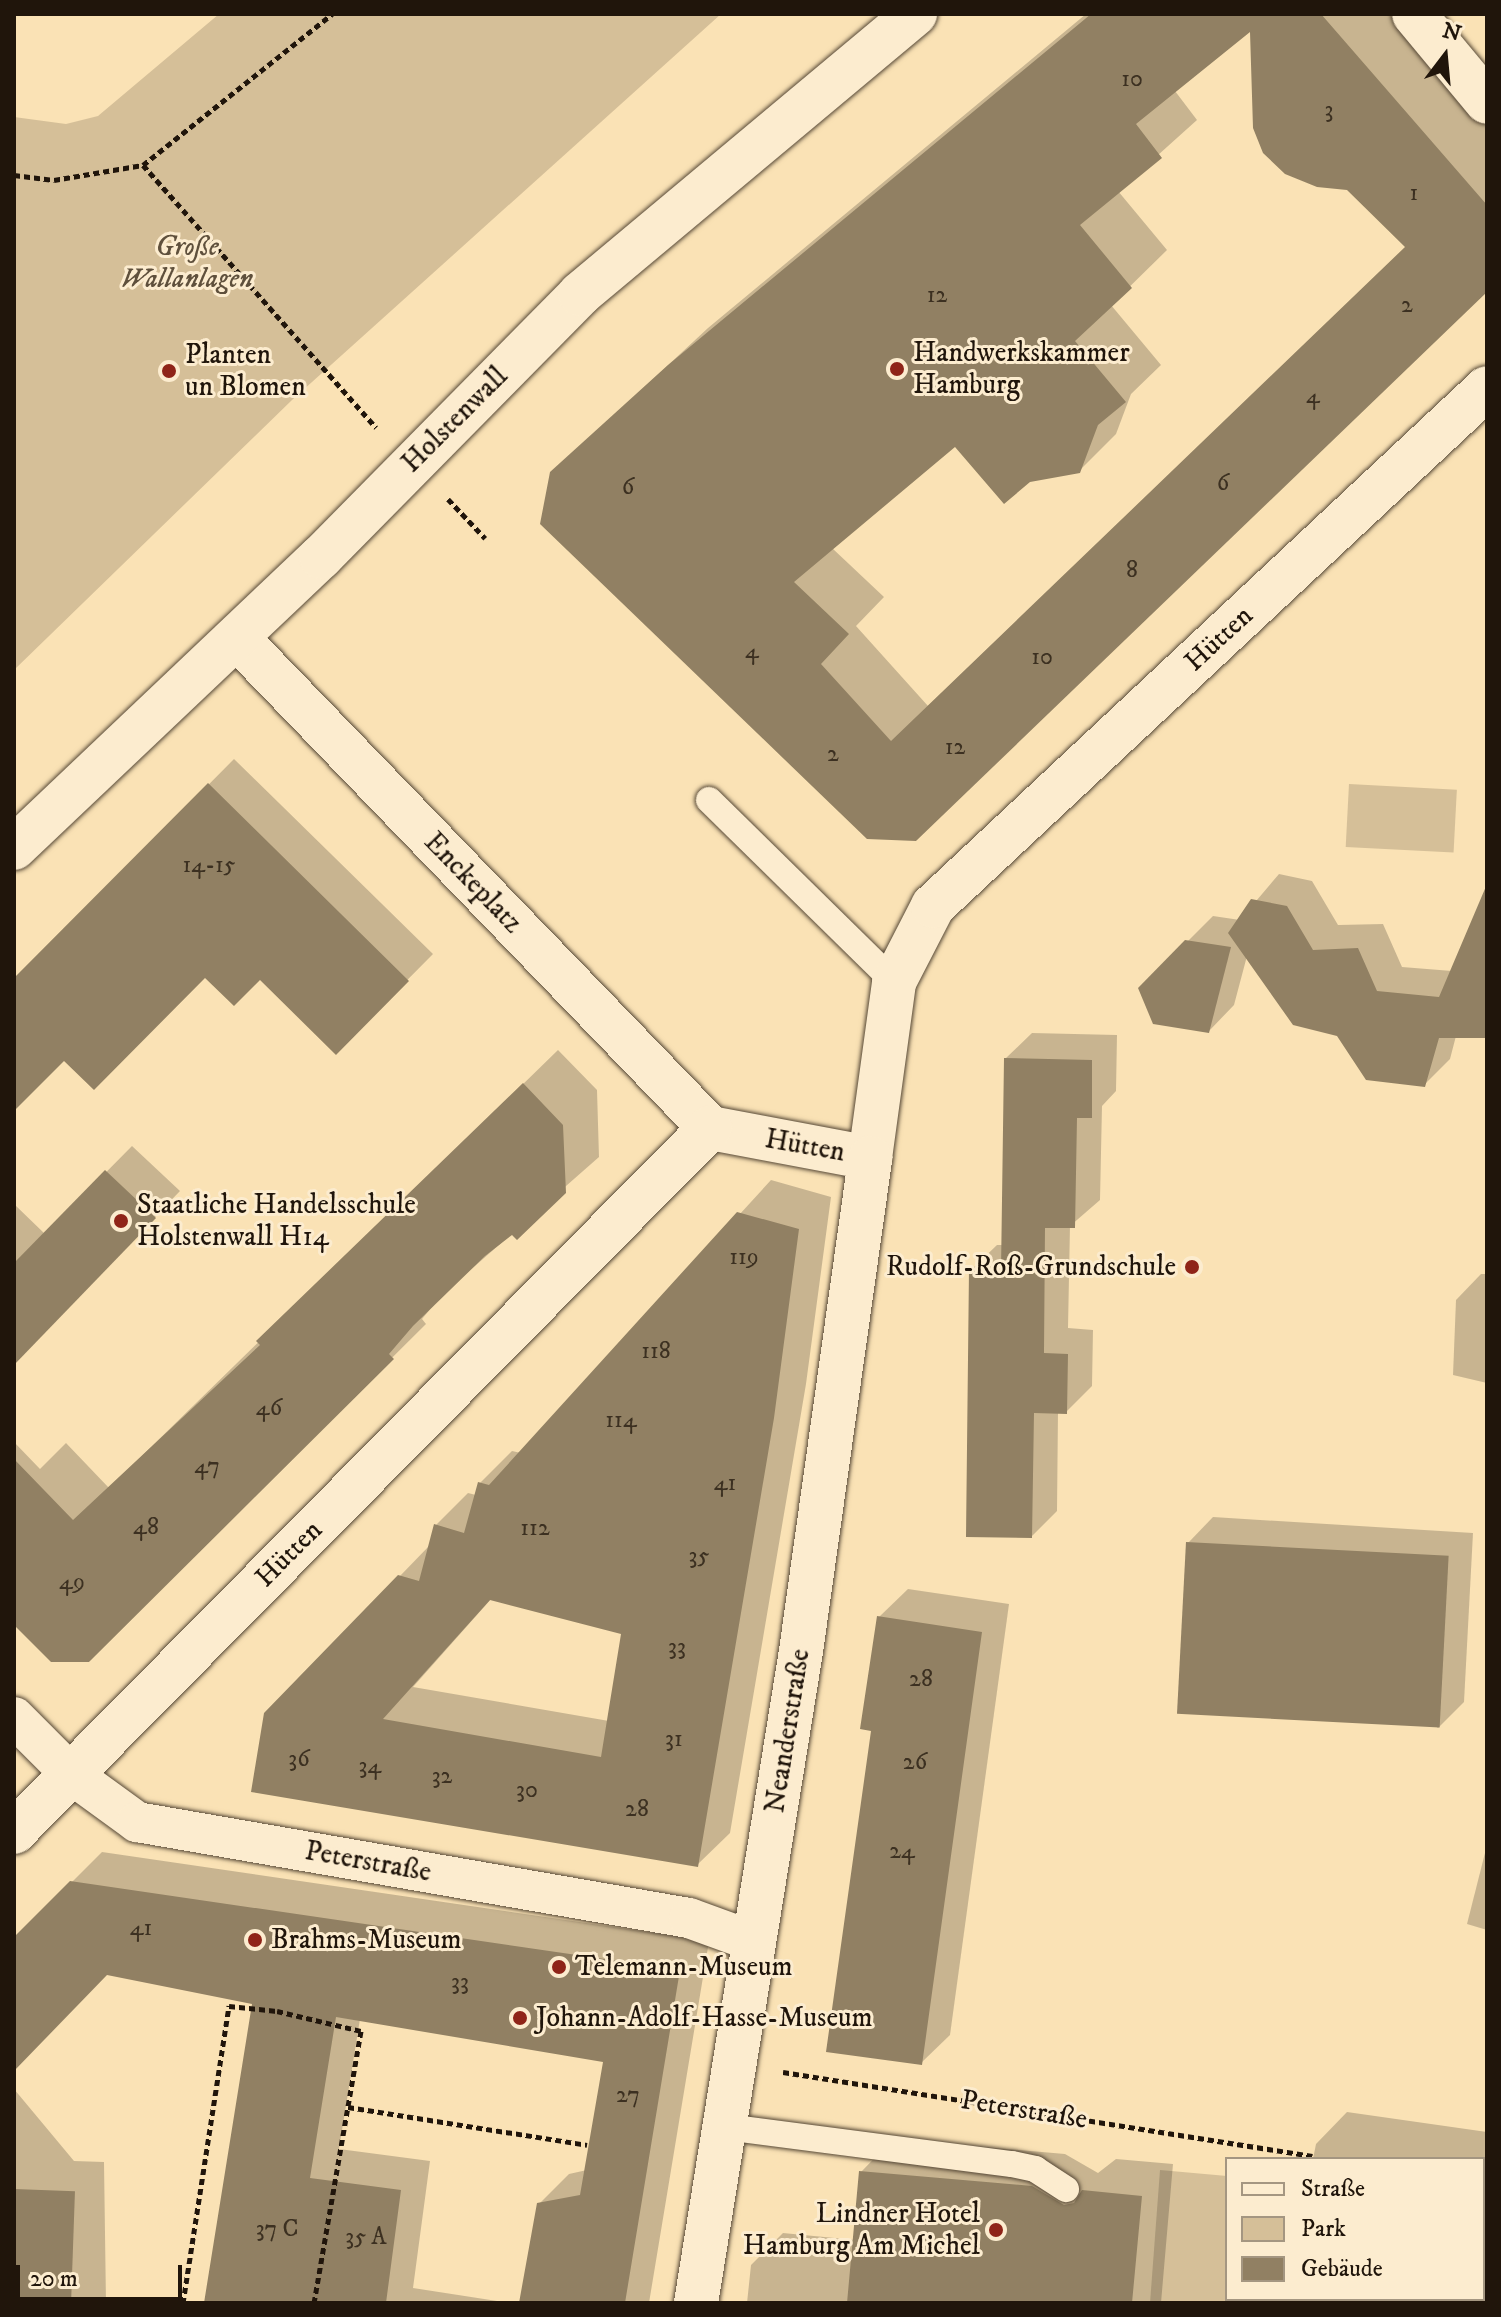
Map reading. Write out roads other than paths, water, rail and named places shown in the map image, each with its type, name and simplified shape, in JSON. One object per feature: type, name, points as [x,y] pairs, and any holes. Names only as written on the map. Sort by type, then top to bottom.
[{"type":"street","name":"Holstenwall","points":[[14,848],[237,638],[580,294],[915,14]]},
{"type":"street","points":[[1414,14],[1487,102]]},
{"type":"street","name":"Hütten","points":[[14,1832],[710,1128],[870,1158],[894,982],[933,906],[1487,388]]},
{"type":"street","name":"Enckeplatz","points":[[237,638],[710,1128]]},
{"type":"street","name":"Neanderstraße","points":[[696,2303],[737,2065],[870,1158]]},
{"type":"street","name":"Peterstraße","points":[[14,1717],[71,1774],[137,1822],[689,1918],[755,1942]]},
{"type":"lane","points":[[709,800],[894,982]]},
{"type":"lane","points":[[726,2127],[1012,2164],[1035,2169],[1066,2189]]},
{"type":"place","name":"Handwerkskammer Hamburg","points":[[897,369]]},
{"type":"place","name":"Planten un Blomen","points":[[169,371]]},
{"type":"place","name":"Staatliche Handelsschule Holstenwall H14","points":[[121,1221]]},
{"type":"place","name":"Rudolf-Roß-Grundschule","points":[[1192,1267]]},
{"type":"place","name":"Brahms-Museum","points":[[255,1940]]},
{"type":"place","name":"Telemann-Museum","points":[[559,1967]]},
{"type":"place","name":"Johann-Adolf-Hasse-Museum","points":[[520,2018]]},
{"type":"place","name":"Lindner Hotel Hamburg Am Michel","points":[[996,2230]]},
{"type":"park label","name":"Große Wallanlagen","points":[[187,263]]}]
